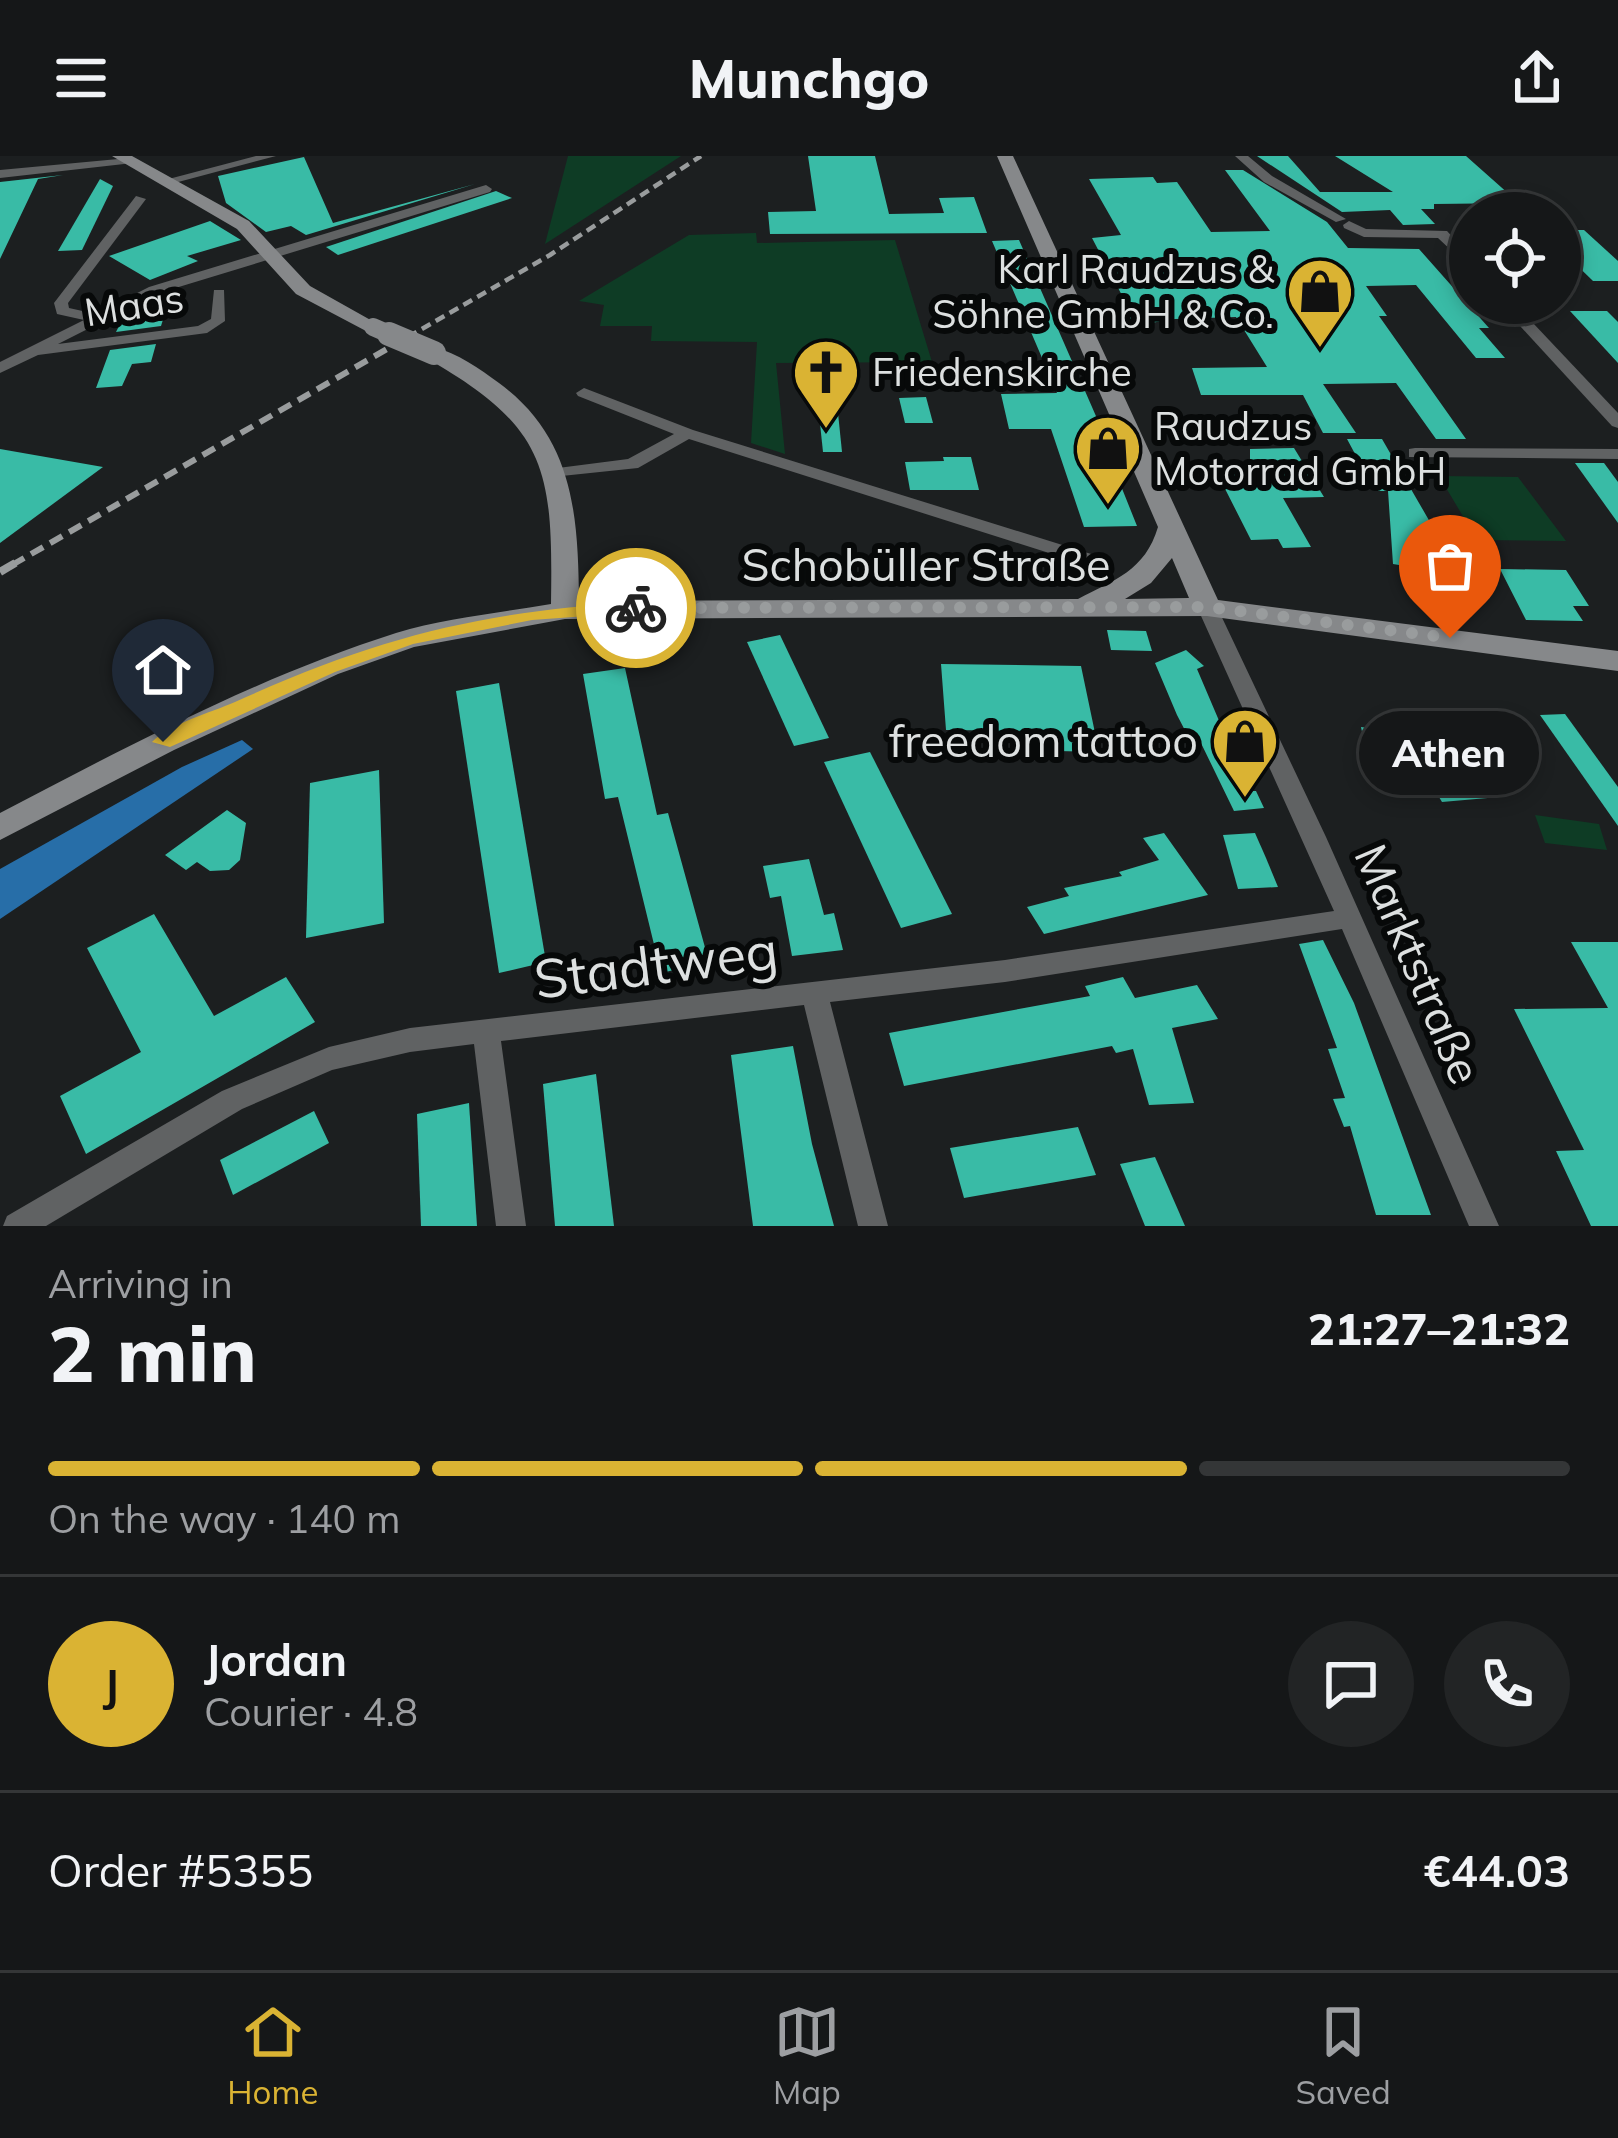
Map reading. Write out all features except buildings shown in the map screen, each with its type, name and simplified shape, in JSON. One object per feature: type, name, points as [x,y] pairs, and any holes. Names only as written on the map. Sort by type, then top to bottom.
[{"type":"main road","points":[[1005,156],[1208,607]]},
{"type":"main road","points":[[124,158],[243,225],[303,290],[434,353],[512,399],[542,437],[558,473],[566,610]]},
{"type":"main road","points":[[1064,608],[1110,596],[1153,568],[1166,553],[1172,528]]},
{"type":"main road","name":"Schobüller Straße","points":[[0,828],[163,742],[328,667],[428,634],[566,610],[1208,607],[1618,661]]},
{"type":"street","points":[[167,181],[270,156]]},
{"type":"street","points":[[1241,156],[1268,179],[1364,233],[1442,234],[1449,242]]},
{"type":"street","points":[[0,174],[124,158]]},
{"type":"street","name":"Maas","points":[[0,368],[92,317],[154,290],[486,189]]},
{"type":"street","name":"Maas","points":[[92,317],[62,311],[61,303],[140,200]]},
{"type":"street","name":"Maas","points":[[29,352],[148,341],[202,330],[218,321],[219,292]]},
{"type":"street","points":[[1526,324],[1618,423]]},
{"type":"street","name":"Schobüller Straße","points":[[584,393],[687,433],[1097,562]]},
{"type":"street","points":[[558,473],[632,464],[687,433]]},
{"type":"street","points":[[1414,453],[1618,454]]},
{"type":"street","name":"Marktstraße","points":[[1208,607],[1277,748],[1346,919],[1484,1226]]},
{"type":"street","name":"Stadtweg","points":[[31,1222],[232,1100],[328,1059],[410,1040],[814,995],[1346,919]]},
{"type":"street","points":[[814,995],[873,1226]]},
{"type":"street","points":[[486,1034],[512,1226]]},
{"type":"green space","points":[[568,156],[681,156],[545,244]]},
{"type":"green space","points":[[756,233],[757,243],[895,240],[932,362],[776,363],[785,454],[751,443],[757,342],[651,341],[652,326],[600,326],[604,305],[579,301],[689,235]]},
{"type":"green space","points":[[1439,476],[1518,477],[1566,541],[1477,540]]},
{"type":"green space","points":[[1535,815],[1599,824],[1607,850],[1545,843]]},
{"type":"water","points":[[242,740],[253,749],[0,919],[0,869],[182,767]]},
{"type":"railway","points":[[408,337],[550,255],[701,156]]},
{"type":"railway","points":[[12,565],[413,334]]},
{"type":"railway","points":[[0,572],[17,562]]},
{"type":"way so far","points":[[636,608],[1208,607],[1278,612],[1450,638]]},
{"type":"place","name":"Karl Raudzus & Söhne GmbH & Co.","points":[[1320,350]]},
{"type":"place","name":"Friedenskirche","points":[[826,431]]},
{"type":"place","name":"Raudzus Motorrad GmbH","points":[[1108,507]]},
{"type":"place","name":"Athen","points":[[1450,638]]},
{"type":"place","name":"freedom tattoo","points":[[1245,800]]},
{"type":"route","points":[[163,742],[328,667],[409,639],[532,614],[636,608]]}]
